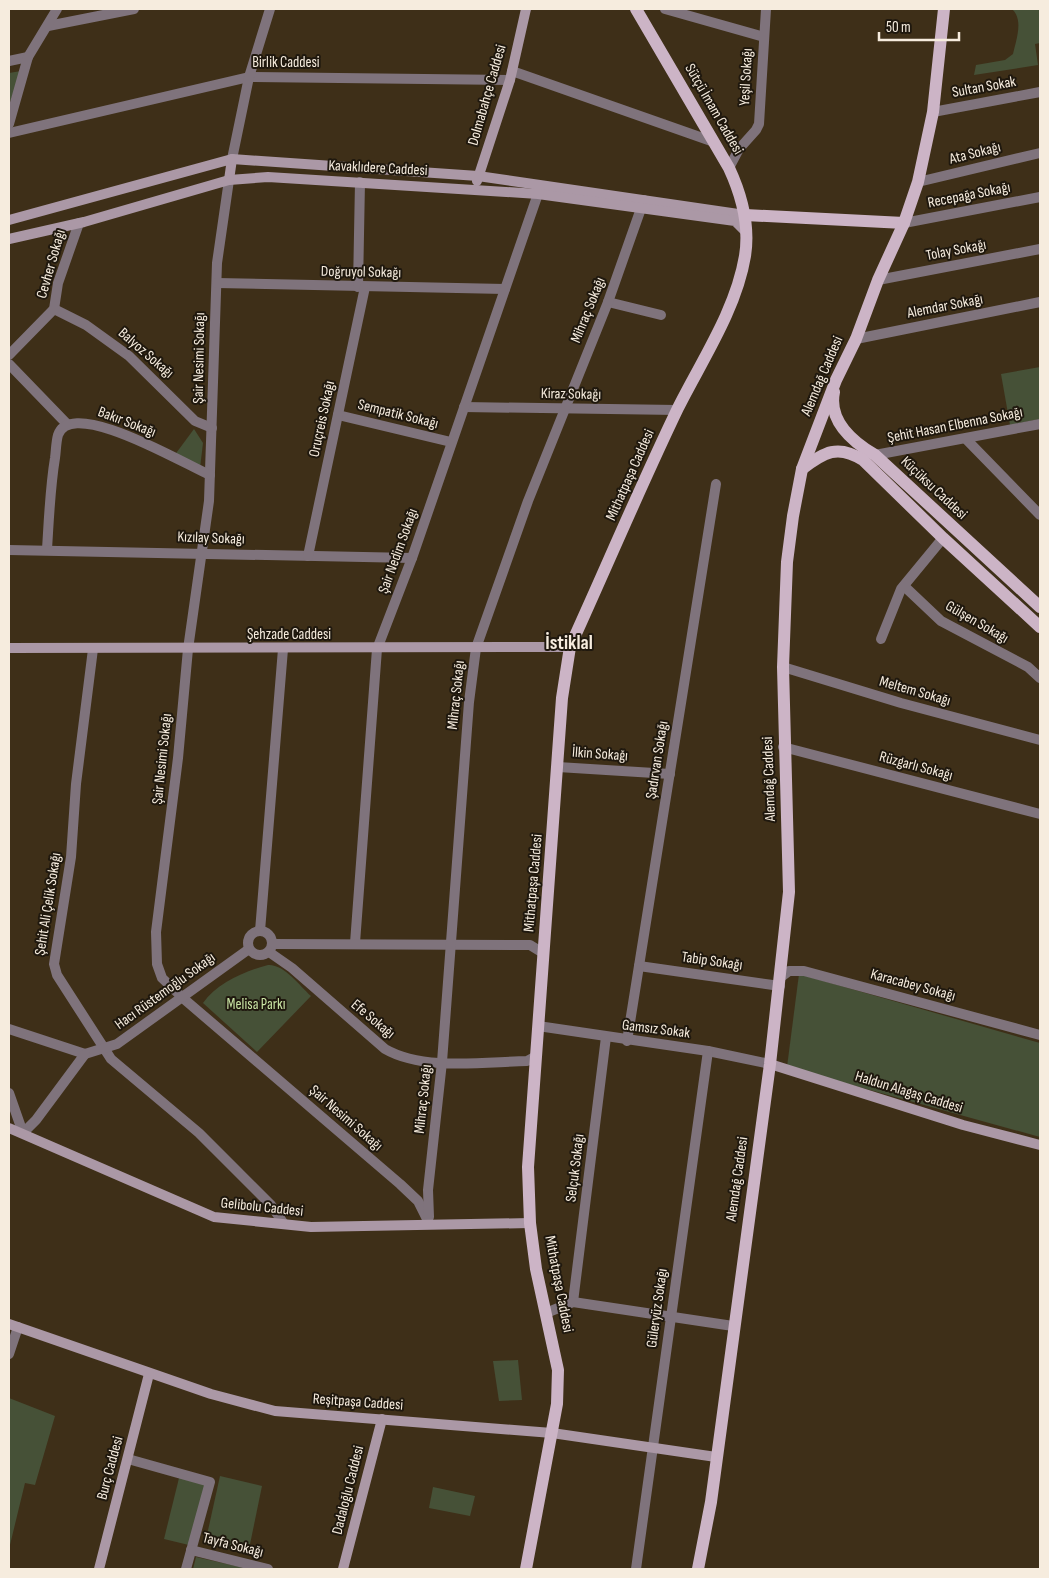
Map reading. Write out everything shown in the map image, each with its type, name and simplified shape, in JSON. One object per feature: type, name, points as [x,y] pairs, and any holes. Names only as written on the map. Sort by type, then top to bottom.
[{"type":"main road","name":"Sütçü İmam Caddesi","points":[[636,9],[729,168],[738,188],[745,215],[746,232]]},
{"type":"main road","name":"Alemdağ Caddesi","points":[[698,1569],[716,1457],[770,1064],[788,892],[783,747],[783,667],[787,562],[802,469],[836,380],[856,339],[878,280],[904,223],[918,182],[933,112],[944,9]]},
{"type":"main road","points":[[745,215],[904,223]]},
{"type":"main road","name":"Mithatpaşa Caddesi","points":[[526,1569],[557,1404],[558,1370],[536,1269],[530,1223],[528,1167],[562,698],[570,647],[677,410],[722,323],[739,282],[746,254],[746,232]]},
{"type":"main road","name":"Küçüksu Caddesi","points":[[836,380],[832,400],[836,417],[844,430],[857,444],[875,455],[1040,607]]},
{"type":"main road","name":"Küçüksu Caddesi","points":[[802,469],[818,456],[836,450],[851,452],[863,460],[943,538],[1040,627]]},
{"type":"street","points":[[9,124],[28,57],[57,9]]},
{"type":"street","points":[[48,26],[134,9]]},
{"type":"street","points":[[229,180],[249,76],[270,9]]},
{"type":"street","name":"Dolmabahçe Caddesi","points":[[475,189],[511,75],[526,9]]},
{"type":"street","points":[[665,9],[764,37]]},
{"type":"street","name":"Yeşil Sokağı","points":[[729,168],[739,149],[756,130],[758,124],[766,9]]},
{"type":"street","points":[[9,61],[28,57]]},
{"type":"street","name":"Birlik Caddesi","points":[[9,133],[249,76],[511,75],[714,142]]},
{"type":"street","name":"Sultan Sokak","points":[[933,112],[1040,92]]},
{"type":"street","name":"Ata Sokağı","points":[[918,182],[1040,153]]},
{"type":"street","name":"Kavaklıdere Caddesi","points":[[9,220],[232,159],[478,176],[542,184],[735,221],[746,232]]},
{"type":"street","name":"Kavaklıdere Caddesi","points":[[9,239],[79,223],[229,180],[268,178],[475,189],[745,215]]},
{"type":"street","name":"Şair Nesimi Sokağı","points":[[229,180],[217,283],[213,341],[210,475],[188,649],[155,951],[157,964],[162,978],[182,998],[418,1201],[429,1224]]},
{"type":"street","name":"Oruçreis Sokağı","points":[[308,556],[338,415],[362,288],[360,182]]},
{"type":"street","name":"Şair Nedim Sokağı","points":[[355,943],[377,649],[412,558],[542,184]]},
{"type":"street","name":"Recepağa Sokağı","points":[[904,223],[1040,196]]},
{"type":"street","name":"Mihraç Sokağı","points":[[429,1224],[428,1190],[442,1062],[469,702],[476,648],[528,501],[608,302],[643,204]]},
{"type":"street","name":"Cevher Sokağı","points":[[9,355],[54,309],[58,283],[79,223]]},
{"type":"street","name":"Tolay Sokağı","points":[[878,280],[1040,250]]},
{"type":"street","name":"Doğruyol Sokağı","points":[[217,283],[362,288],[505,289]]},
{"type":"street","points":[[608,302],[661,315]]},
{"type":"street","name":"Alemdar Sokağı","points":[[856,339],[1040,302]]},
{"type":"street","name":"Balyoz Sokağı","points":[[54,309],[86,324],[130,356],[195,420],[212,428]]},
{"type":"street","points":[[9,364],[67,424],[58,435],[52,472],[47,549]]},
{"type":"street","name":"Kiraz Sokağı","points":[[464,407],[677,410]]},
{"type":"street","name":"Sempatik Sokağı","points":[[338,415],[452,442]]},
{"type":"street","name":"Bakır Sokağı","points":[[67,424],[80,422],[121,433],[210,475]]},
{"type":"street","name":"Şehit Hasan Elbenna Sokağı","points":[[875,455],[1040,424]]},
{"type":"street","points":[[966,439],[1040,515]]},
{"type":"street","name":"Şadırvan Sokağı","points":[[627,1040],[716,484]]},
{"type":"street","points":[[881,639],[904,586],[943,538]]},
{"type":"street","name":"Kızılay Sokağı","points":[[9,550],[201,552],[412,558]]},
{"type":"street","name":"Gülşen Sokağı","points":[[904,586],[941,621],[1028,667],[1040,678]]},
{"type":"street","name":"Şehzade Caddesi","points":[[9,648],[377,649],[570,647]]},
{"type":"street","name":"Şehit Ali Çelik Sokağı","points":[[93,649],[76,784],[71,857],[54,964],[57,975],[111,1059],[199,1133],[271,1205],[284,1224]]},
{"type":"street","points":[[249,949],[249,938],[254,932],[260,931],[283,649]]},
{"type":"street","name":"Meltem Sokağı","points":[[783,667],[901,703],[1040,740]]},
{"type":"street","name":"Rüzgarlı Sokağı","points":[[783,747],[1040,814]]},
{"type":"street","name":"İlkin Sokağı","points":[[558,767],[670,774]]},
{"type":"street","name":"Efe Sokağı","points":[[260,931],[268,934],[270,948],[384,1049],[411,1060],[442,1062],[527,1061],[536,1056]]},
{"type":"street","points":[[270,948],[355,943],[530,945],[543,953]]},
{"type":"street","name":"Efe Sokağı","points":[[249,949],[260,956],[270,948]]},
{"type":"street","name":"Hacı Rüstemoğlu Sokağı","points":[[85,1054],[102,1047],[117,1044],[249,949]]},
{"type":"street","name":"Tabip Sokağı","points":[[639,966],[780,982]]},
{"type":"street","name":"Karacabey Sokağı","points":[[780,982],[789,971],[804,971],[1040,1035]]},
{"type":"street","name":"Gamsız Sokak","points":[[538,1026],[708,1050],[770,1064]]},
{"type":"street","points":[[9,1029],[85,1054],[36,1120],[23,1133],[9,1094]]},
{"type":"street","name":"Selçuk Sokağı","points":[[573,1302],[606,1037]]},
{"type":"street","name":"Güleryüz Sokağı","points":[[636,1569],[708,1050]]},
{"type":"street","name":"Haldun Alagaş Caddesi","points":[[770,1064],[963,1125],[1040,1145]]},
{"type":"street","name":"Gelibolu Caddesi","points":[[9,1128],[214,1217],[311,1227],[530,1223]]},
{"type":"street","points":[[546,1313],[573,1302],[734,1326]]},
{"type":"street","points":[[9,1354],[14,1326]]},
{"type":"street","name":"Reşitpaşa Caddesi","points":[[14,1326],[149,1374],[275,1411],[552,1433],[716,1457]]},
{"type":"street","name":"Burç Caddesi","points":[[99,1569],[149,1374]]},
{"type":"street","name":"Dadaloğlu Caddesi","points":[[343,1569],[382,1419]]},
{"type":"street","points":[[128,1459],[210,1482],[186,1569]]},
{"type":"street","name":"Tayfa Sokağı","points":[[191,1550],[265,1569]]},
{"type":"green space","points":[[1012,9],[1040,9],[1040,43],[1035,44],[1038,65],[974,75],[976,65],[1005,60],[1013,54],[1017,37],[1018,19]]},
{"type":"green space","points":[[21,71],[9,105],[9,73]]},
{"type":"green space","points":[[1040,367],[1040,419],[1010,425],[1001,374]]},
{"type":"green space","points":[[194,429],[203,443],[200,468],[174,456]]},
{"type":"green space","name":"Melisa Parkı","points":[[268,965],[285,971],[311,996],[257,1052],[203,1003],[216,989],[232,979]]},
{"type":"green space","points":[[799,974],[1040,1043],[1040,1137],[787,1067]]},
{"type":"green space","points":[[518,1360],[522,1400],[499,1401],[493,1361]]},
{"type":"green space","points":[[9,1398],[55,1416],[35,1485],[25,1483],[9,1549]]},
{"type":"green space","points":[[180,1474],[209,1485],[193,1546],[164,1539]]},
{"type":"green space","points":[[220,1476],[262,1486],[248,1554],[205,1544]]},
{"type":"green space","points":[[433,1487],[475,1496],[470,1516],[429,1508]]},
{"type":"green space","points":[[196,1557],[249,1569],[193,1569]]},
{"type":"district","name":"İstiklal","points":[[569,643]]}]
